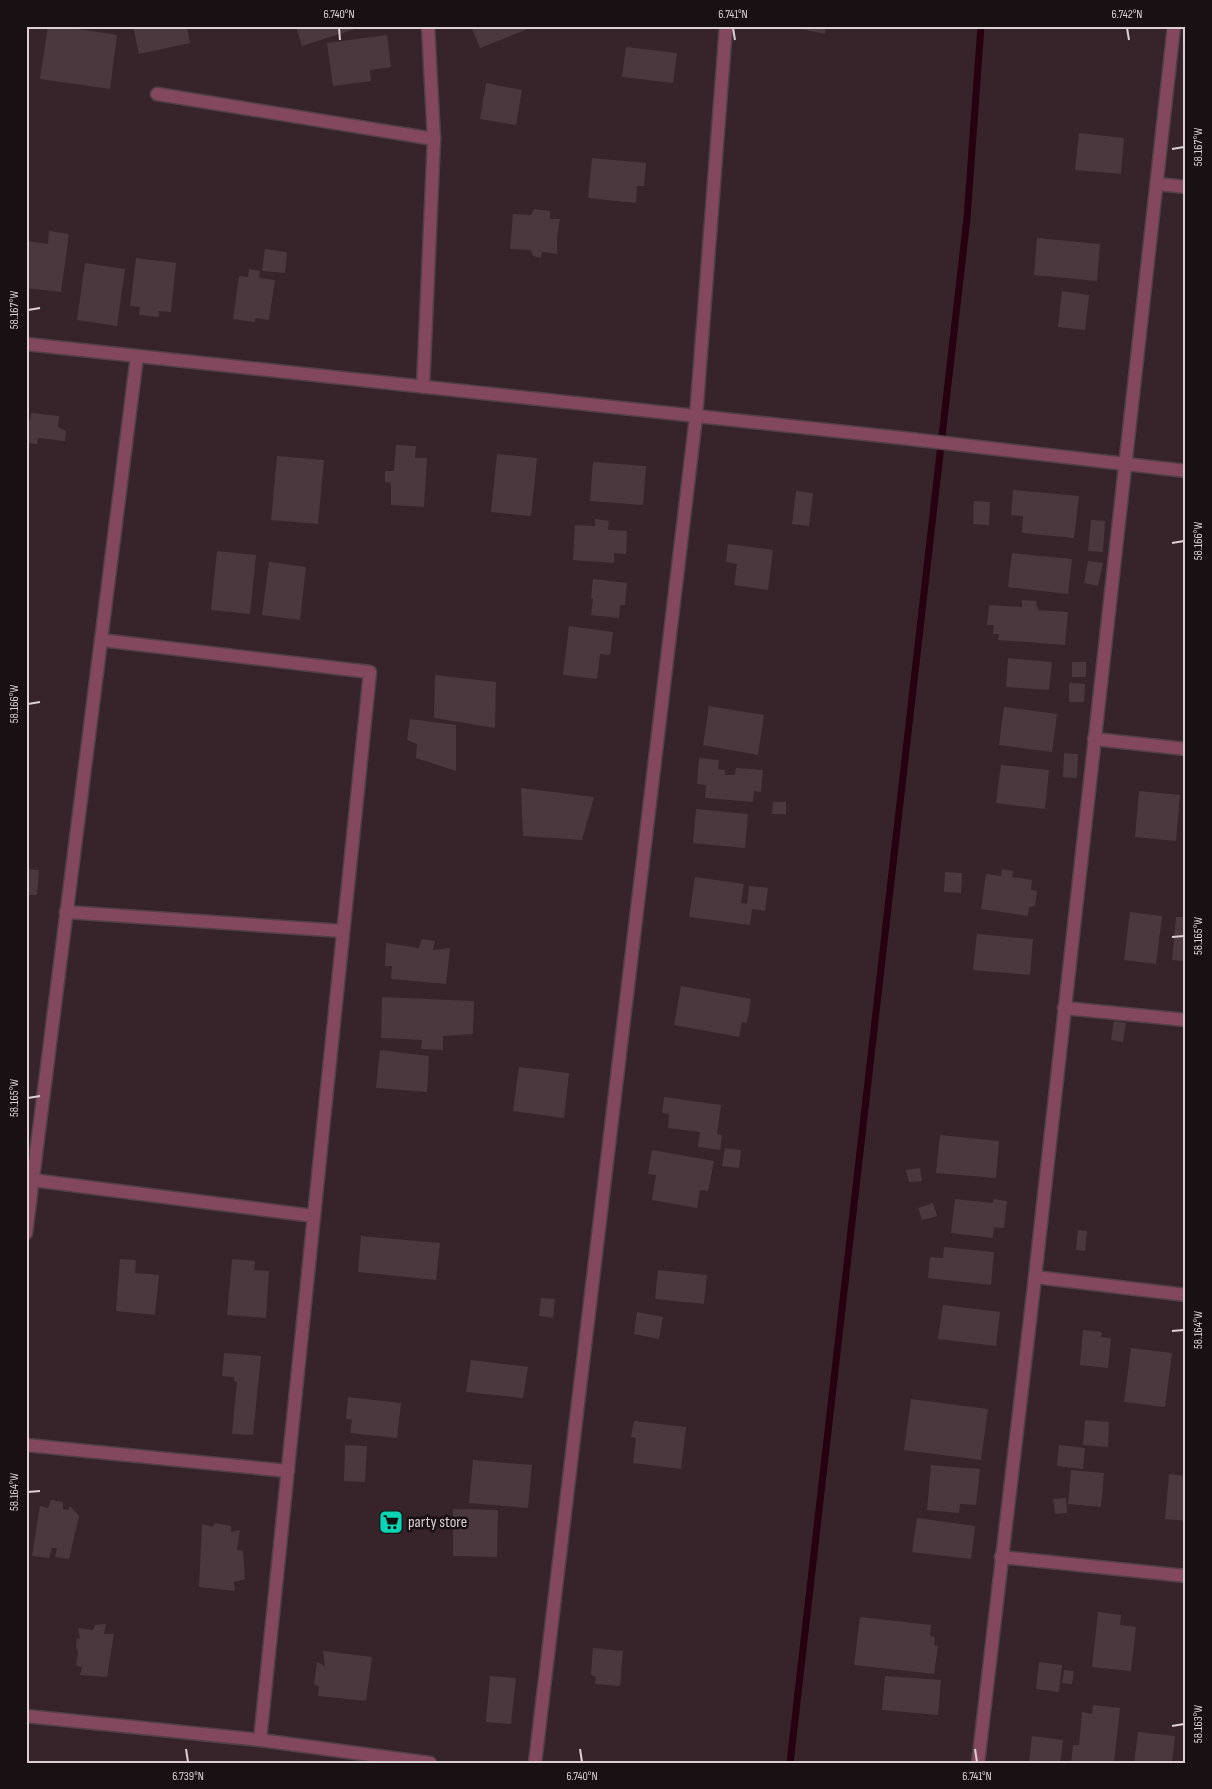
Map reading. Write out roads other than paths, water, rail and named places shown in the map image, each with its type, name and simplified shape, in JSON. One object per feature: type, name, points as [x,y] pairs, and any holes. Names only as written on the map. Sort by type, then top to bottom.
[{"type":"street","points":[[423,387],[434,139],[428,26]]},
{"type":"street","points":[[535,1763],[696,417],[726,26]]},
{"type":"street","points":[[978,1763],[1035,1277],[1174,26]]},
{"type":"street","points":[[157,94],[434,139]]},
{"type":"street","points":[[1157,184],[1186,187]]},
{"type":"street","points":[[26,344],[912,439],[1186,471]]},
{"type":"street","points":[[26,1233],[138,356]]},
{"type":"street","points":[[101,640],[370,672],[260,1740]]},
{"type":"street","points":[[1094,739],[1186,749]]},
{"type":"street","points":[[66,912],[343,931]]},
{"type":"street","points":[[1064,1008],[1186,1020]]},
{"type":"street","points":[[32,1180],[314,1216]]},
{"type":"street","points":[[1035,1277],[1186,1295]]},
{"type":"street","points":[[26,1446],[288,1471]]},
{"type":"street","points":[[1001,1556],[1186,1576]]},
{"type":"street","points":[[26,1716],[260,1740],[430,1763]]},
{"type":"waterway","points":[[790,1763],[967,218],[981,26]]},
{"type":"place","name":"party store","points":[[391,1522]]}]
